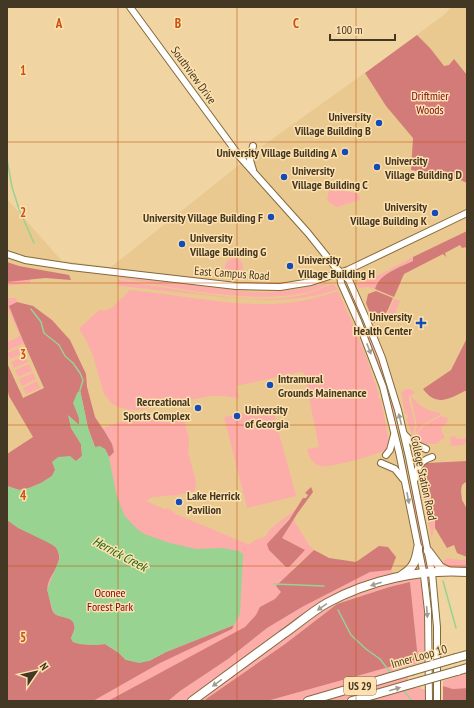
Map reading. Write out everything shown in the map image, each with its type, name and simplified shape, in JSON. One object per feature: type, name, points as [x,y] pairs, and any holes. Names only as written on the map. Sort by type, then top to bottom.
[{"type":"highway","points":[[399,577],[409,571],[413,566],[418,548]]},
{"type":"highway","points":[[428,551],[440,567],[449,571]]},
{"type":"highway","points":[[192,701],[326,604],[352,592],[399,577],[432,572],[467,572]]},
{"type":"highway","name":"Inner Loop 10","points":[[308,701],[467,655]]},
{"type":"highway","name":"US 29","points":[[352,701],[467,668]]},
{"type":"main road","name":"Southview Drive","points":[[130,7],[240,157]]},
{"type":"main road","points":[[253,146],[250,160],[254,172]]},
{"type":"main road","name":"College Station Road","points":[[240,157],[308,233],[340,273],[349,280],[382,358],[397,405],[404,434],[432,572],[437,627],[437,701]]},
{"type":"main road","name":"East Campus Road","points":[[7,254],[25,260],[71,267],[251,287],[293,285],[340,273],[362,264],[467,213]]},
{"type":"main road","name":"College Station Road","points":[[340,273],[340,283],[358,321],[383,388],[405,481],[423,573],[428,611],[428,701]]},
{"type":"main road","points":[[386,455],[390,450],[395,434]]},
{"type":"main road","points":[[404,434],[413,443],[426,449]]},
{"type":"main road","points":[[415,485],[418,466],[426,459],[432,457]]},
{"type":"main road","points":[[381,463],[395,468],[405,481]]},
{"type":"shaded area","name":"University of Georgia","points":[[451,7],[467,7],[467,566],[450,566],[401,571],[359,582],[180,701],[7,701],[7,199],[62,261],[111,267],[247,157],[383,60],[445,14]]},
{"type":"green space","name":"Driftmier Woods","points":[[417,35],[430,48],[444,66],[449,65],[454,59],[467,75],[467,183],[458,179],[411,170],[413,138],[386,106],[365,73]]},
{"type":"green space","points":[[338,187],[342,188],[342,190],[359,194],[360,200],[337,207],[327,201],[329,190],[336,191]]},
{"type":"green space","points":[[467,231],[467,250],[465,247],[462,248],[460,245],[445,253],[446,257],[443,254],[404,274],[394,297],[375,289],[377,283],[381,279],[396,269],[413,261],[413,257]]},
{"type":"green space","points":[[413,257],[413,261],[396,269],[381,279],[377,283],[375,289],[368,287],[359,288],[357,284],[381,274]]},
{"type":"green space","points":[[234,258],[240,261],[243,267],[240,273],[234,276],[228,273],[225,267],[228,261]]},
{"type":"green space","points":[[7,262],[19,266],[69,275],[71,280],[45,278],[7,282]]},
{"type":"green space","points":[[119,278],[253,292],[271,292],[297,289],[331,282],[311,291],[286,296],[258,297],[228,295],[168,287]]},
{"type":"green space","points":[[30,279],[30,283],[7,286],[7,282]]},
{"type":"green space","points":[[118,280],[246,299],[298,296],[333,284],[338,289],[305,297],[255,300],[120,286],[118,285]]},
{"type":"green space","points":[[129,290],[225,302],[267,304],[298,301],[319,297],[338,291],[364,350],[379,399],[381,399],[389,442],[387,449],[365,457],[333,465],[320,466],[313,462],[307,449],[319,447],[304,373],[301,372],[236,386],[239,398],[210,396],[139,410],[131,410],[112,404],[104,394],[93,356],[79,329],[99,310],[103,311],[112,308]]},
{"type":"green space","points":[[349,291],[376,348],[389,386],[399,424],[393,414],[373,350],[347,292]]},
{"type":"green space","points":[[376,291],[393,298],[384,316],[374,323],[366,303],[368,294]]},
{"type":"green space","points":[[7,298],[16,298],[17,302],[10,306],[24,343],[7,351],[7,342],[20,336],[7,307]]},
{"type":"green space","points":[[394,299],[400,301],[393,317],[388,313]]},
{"type":"green space","points":[[17,302],[33,306],[52,320],[70,340],[86,374],[87,387],[95,417],[112,444],[114,452],[109,457],[105,449],[95,447],[88,428],[80,390],[74,403],[79,418],[79,425],[69,416],[71,428],[81,444],[82,456],[76,461],[55,470],[52,476],[41,483],[19,490],[7,486],[7,454],[33,437],[9,396],[7,387],[7,363],[23,398],[44,388],[9,306]]},
{"type":"green space","points":[[467,338],[467,390],[444,400],[439,400],[428,395],[423,389],[451,370]]},
{"type":"green space","points":[[21,347],[24,353],[10,359],[7,353]]},
{"type":"green space","points":[[25,355],[28,362],[14,368],[11,362]]},
{"type":"green space","points":[[29,364],[32,371],[18,377],[15,370]]},
{"type":"green space","points":[[33,373],[36,379],[22,386],[19,379]]},
{"type":"green space","points":[[37,381],[40,388],[26,394],[23,388]]},
{"type":"green space","points":[[406,389],[410,389],[415,392],[409,397],[415,423],[413,437],[406,418],[408,418],[407,413],[405,414],[401,395]]},
{"type":"green space","points":[[411,396],[424,408],[440,413],[440,415],[422,425],[415,436],[417,425]]},
{"type":"green space","points":[[272,407],[296,496],[247,508],[224,417]]},
{"type":"green space","name":"Oconee Forest Park","points":[[182,413],[189,439],[188,452],[196,482],[195,491],[182,494],[180,493],[179,495],[152,497],[146,501],[164,509],[168,508],[176,514],[249,544],[266,536],[270,529],[296,509],[267,544],[305,550],[282,538],[293,519],[309,545],[314,550],[292,569],[292,579],[258,623],[156,701],[7,701],[7,464],[120,422],[151,420]]},
{"type":"green space","points":[[441,416],[447,418],[448,420],[447,423],[441,427],[444,439],[441,439],[438,444],[422,444],[415,442],[421,429],[428,423]]},
{"type":"green space","points":[[454,436],[458,439],[467,438],[467,441],[463,445],[451,446],[450,438]]},
{"type":"green space","points":[[467,461],[467,481],[462,485],[461,491],[462,500],[467,509],[467,557],[457,553],[454,545],[447,548],[435,528],[435,520],[430,509],[431,496],[426,482],[421,478],[421,469],[427,463]]},
{"type":"green space","points":[[420,479],[430,498],[429,510],[435,524],[432,539]]},
{"type":"green space","points":[[408,484],[414,494],[428,568],[425,568]]},
{"type":"green space","points":[[311,487],[313,492],[282,538],[305,550],[289,567],[286,567],[269,550],[267,544],[289,520],[303,498],[306,498],[308,495],[305,493]]},
{"type":"green space","points":[[7,520],[40,537],[57,549],[59,560],[49,581],[48,592],[53,612],[56,615],[73,621],[75,624],[71,638],[73,642],[94,645],[105,644],[119,653],[126,660],[149,661],[166,652],[234,625],[232,629],[160,663],[93,701],[7,701]]},
{"type":"green space","points":[[379,546],[388,547],[396,557],[391,570],[370,572],[302,607],[267,628],[228,659],[180,691],[168,701],[108,701],[245,627],[256,615],[260,607],[275,599],[281,592],[276,586],[314,550],[329,558],[356,562]]},
{"type":"green space","points":[[447,558],[461,560],[467,559],[467,569],[447,567],[440,564]]},
{"type":"green space","points":[[391,570],[394,575],[290,625],[187,701],[168,701],[180,691],[228,659],[267,628],[302,607],[370,571]]},
{"type":"green space","points":[[411,578],[419,578],[421,582],[424,609],[425,661],[298,701],[267,701],[418,659],[410,582],[389,587],[337,604],[285,644],[205,701],[196,701],[329,607],[365,591]]},
{"type":"green space","points":[[410,582],[418,659],[267,701],[205,701],[285,644],[337,604],[389,587]]},
{"type":"green space","points":[[467,673],[467,688],[453,689],[443,686],[443,681]]},
{"type":"green space","points":[[408,675],[408,681],[341,701],[319,701]]},
{"type":"green space","points":[[443,686],[453,689],[467,688],[467,701],[443,701]]},
{"type":"green space","points":[[421,687],[421,689],[425,689],[425,701],[363,701],[404,689]]},
{"type":"water","points":[[80,390],[88,428],[95,447],[100,446],[105,449],[109,457],[116,493],[124,515],[136,528],[144,534],[170,543],[196,549],[222,548],[239,551],[243,554],[240,614],[234,625],[166,652],[149,661],[139,663],[126,660],[119,653],[105,644],[94,645],[73,642],[71,638],[75,628],[73,622],[70,619],[56,615],[53,611],[47,590],[60,557],[56,547],[18,528],[7,520],[7,486],[19,490],[29,488],[52,476],[55,470],[52,462],[58,457],[70,456],[76,461],[82,456],[81,444],[71,428],[68,415],[79,425],[79,418],[73,403],[77,393]]},
{"type":"waterway","points":[[7,159],[12,187],[19,209],[34,243]]},
{"type":"waterway","points":[[31,309],[41,322],[44,333],[59,345],[65,356],[73,363],[80,373],[83,380],[80,390]]},
{"type":"waterway","points":[[443,581],[456,628]]},
{"type":"waterway","name":"Herrick Creek","points":[[274,584],[324,586]]},
{"type":"waterway","name":"Herrick Creek","points":[[338,610],[351,635],[366,649],[380,659],[390,672]]},
{"type":"waterway","name":"Herrick Creek","points":[[404,691],[412,701]]},
{"type":"place","name":"University Village Building B","points":[[379,123]]},
{"type":"place","name":"University Village Building A","points":[[345,152]]},
{"type":"place","name":"University Village Building D","points":[[377,167]]},
{"type":"place","name":"University Village Building C","points":[[284,177]]},
{"type":"place","name":"University Village Building K","points":[[435,213]]},
{"type":"place","name":"University Village Building F","points":[[271,217]]},
{"type":"place","name":"University Village Building G","points":[[182,244]]},
{"type":"place","name":"University Village Building H","points":[[290,266]]},
{"type":"place","name":"University Health Center","points":[[421,323]]},
{"type":"place","name":"Intramural Grounds Mainenance","points":[[270,385]]},
{"type":"place","name":"Recreational Sports Complex","points":[[198,408]]},
{"type":"place","name":"University of Georgia","points":[[237,416]]},
{"type":"place","name":"Lake Herrick Pavilion","points":[[179,502]]}]
